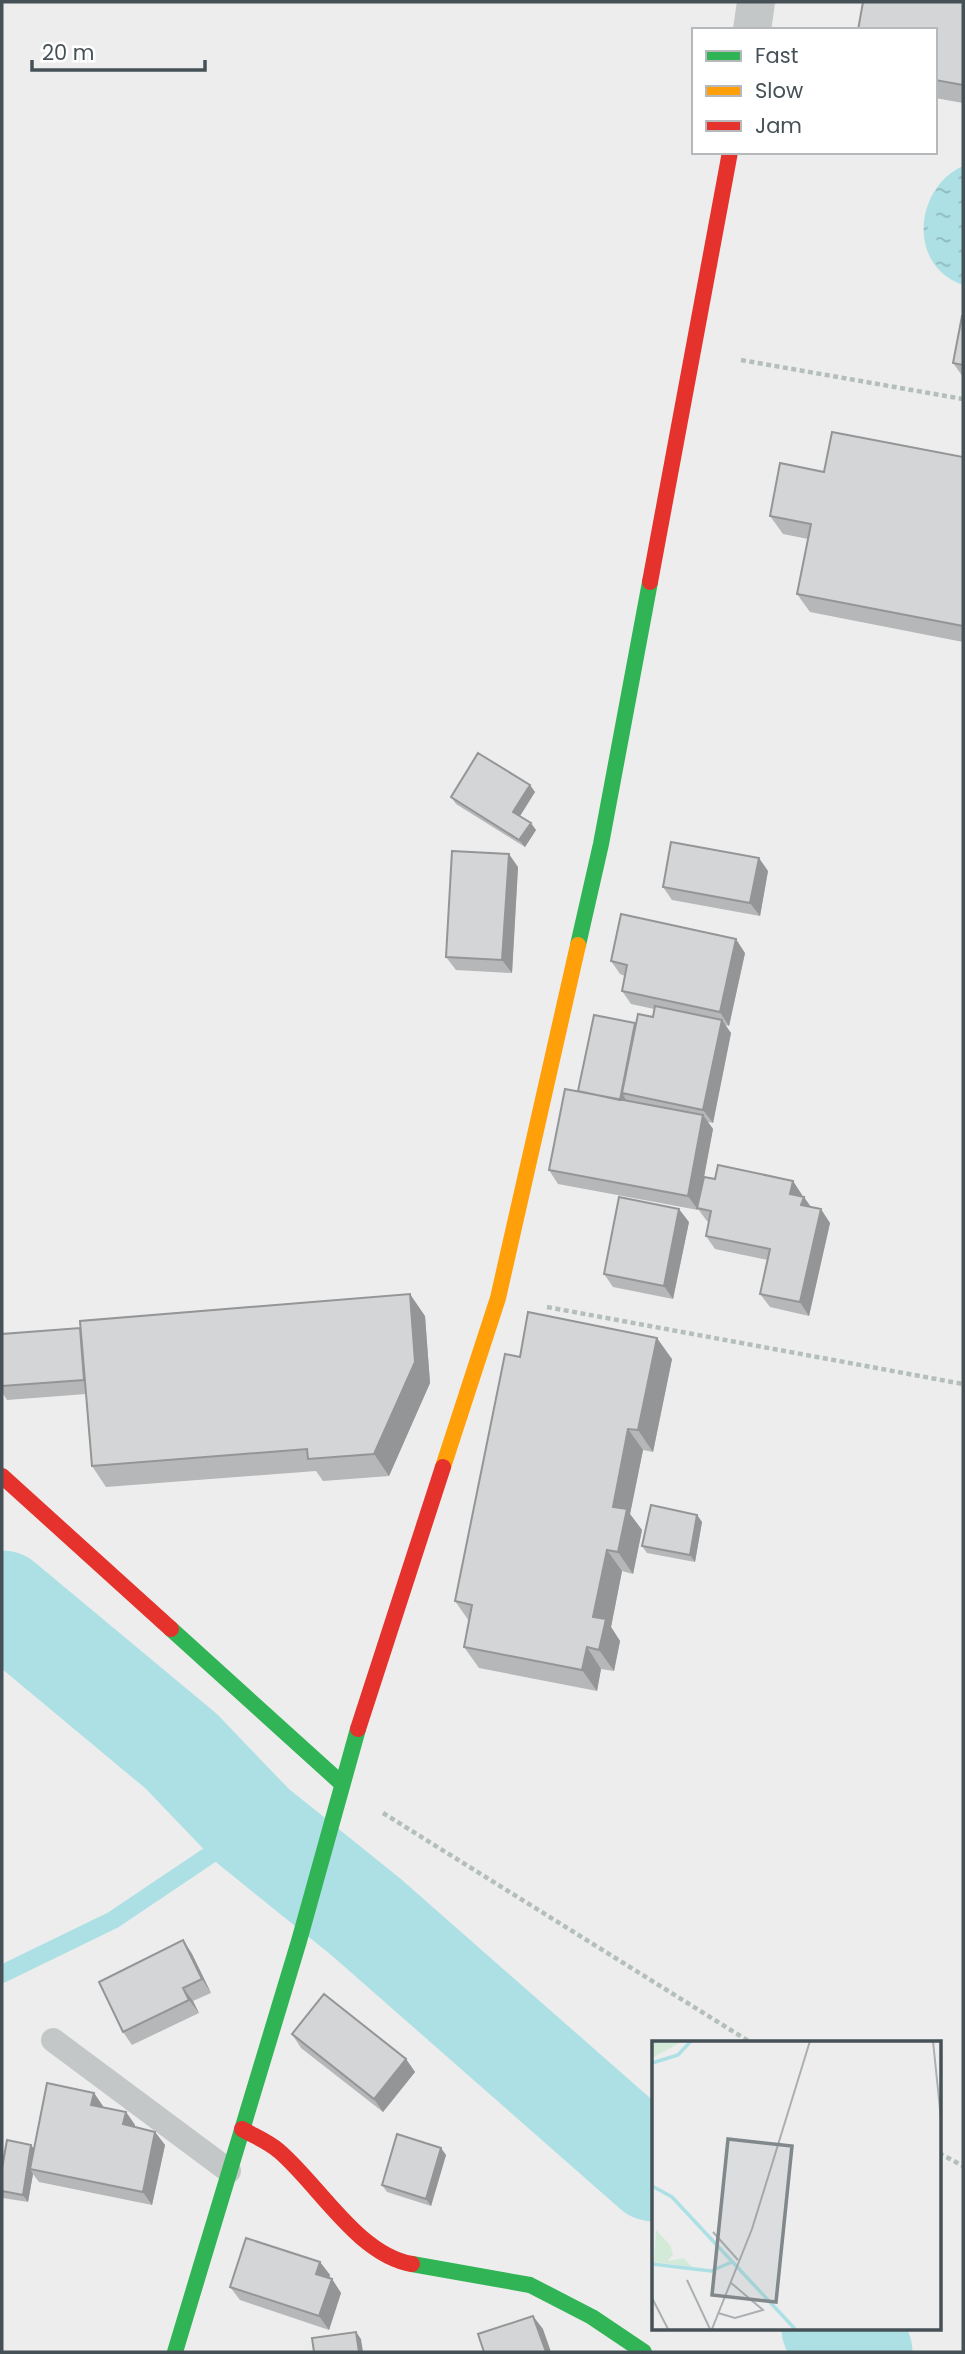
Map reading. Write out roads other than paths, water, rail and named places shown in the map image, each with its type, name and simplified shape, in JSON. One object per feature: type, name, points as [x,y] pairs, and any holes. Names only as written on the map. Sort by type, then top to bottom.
[{"type":"street","points":[[751,28],[756,2]]},
{"type":"street","points":[[176,2352],[299,1941],[341,1783],[498,1298],[601,844],[695,352],[730,154]]},
{"type":"street","points":[[2,1476],[341,1783]]},
{"type":"street","points":[[242,2129],[278,2150],[348,2224],[394,2261],[530,2285],[592,2316],[644,2352]]},
{"type":"lane","points":[[53,2040],[229,2171]]},
{"type":"water","points":[[963,166],[963,285],[945,275],[932,261],[925,245],[924,227],[927,208],[934,191],[947,177]]},
{"type":"waterway","points":[[2,1602],[181,1751],[253,1826],[366,1917],[652,2168]]},
{"type":"waterway","points":[[2,1974],[113,1920],[253,1826]]},
{"type":"waterway","points":[[835,2330],[861,2352]]}]
